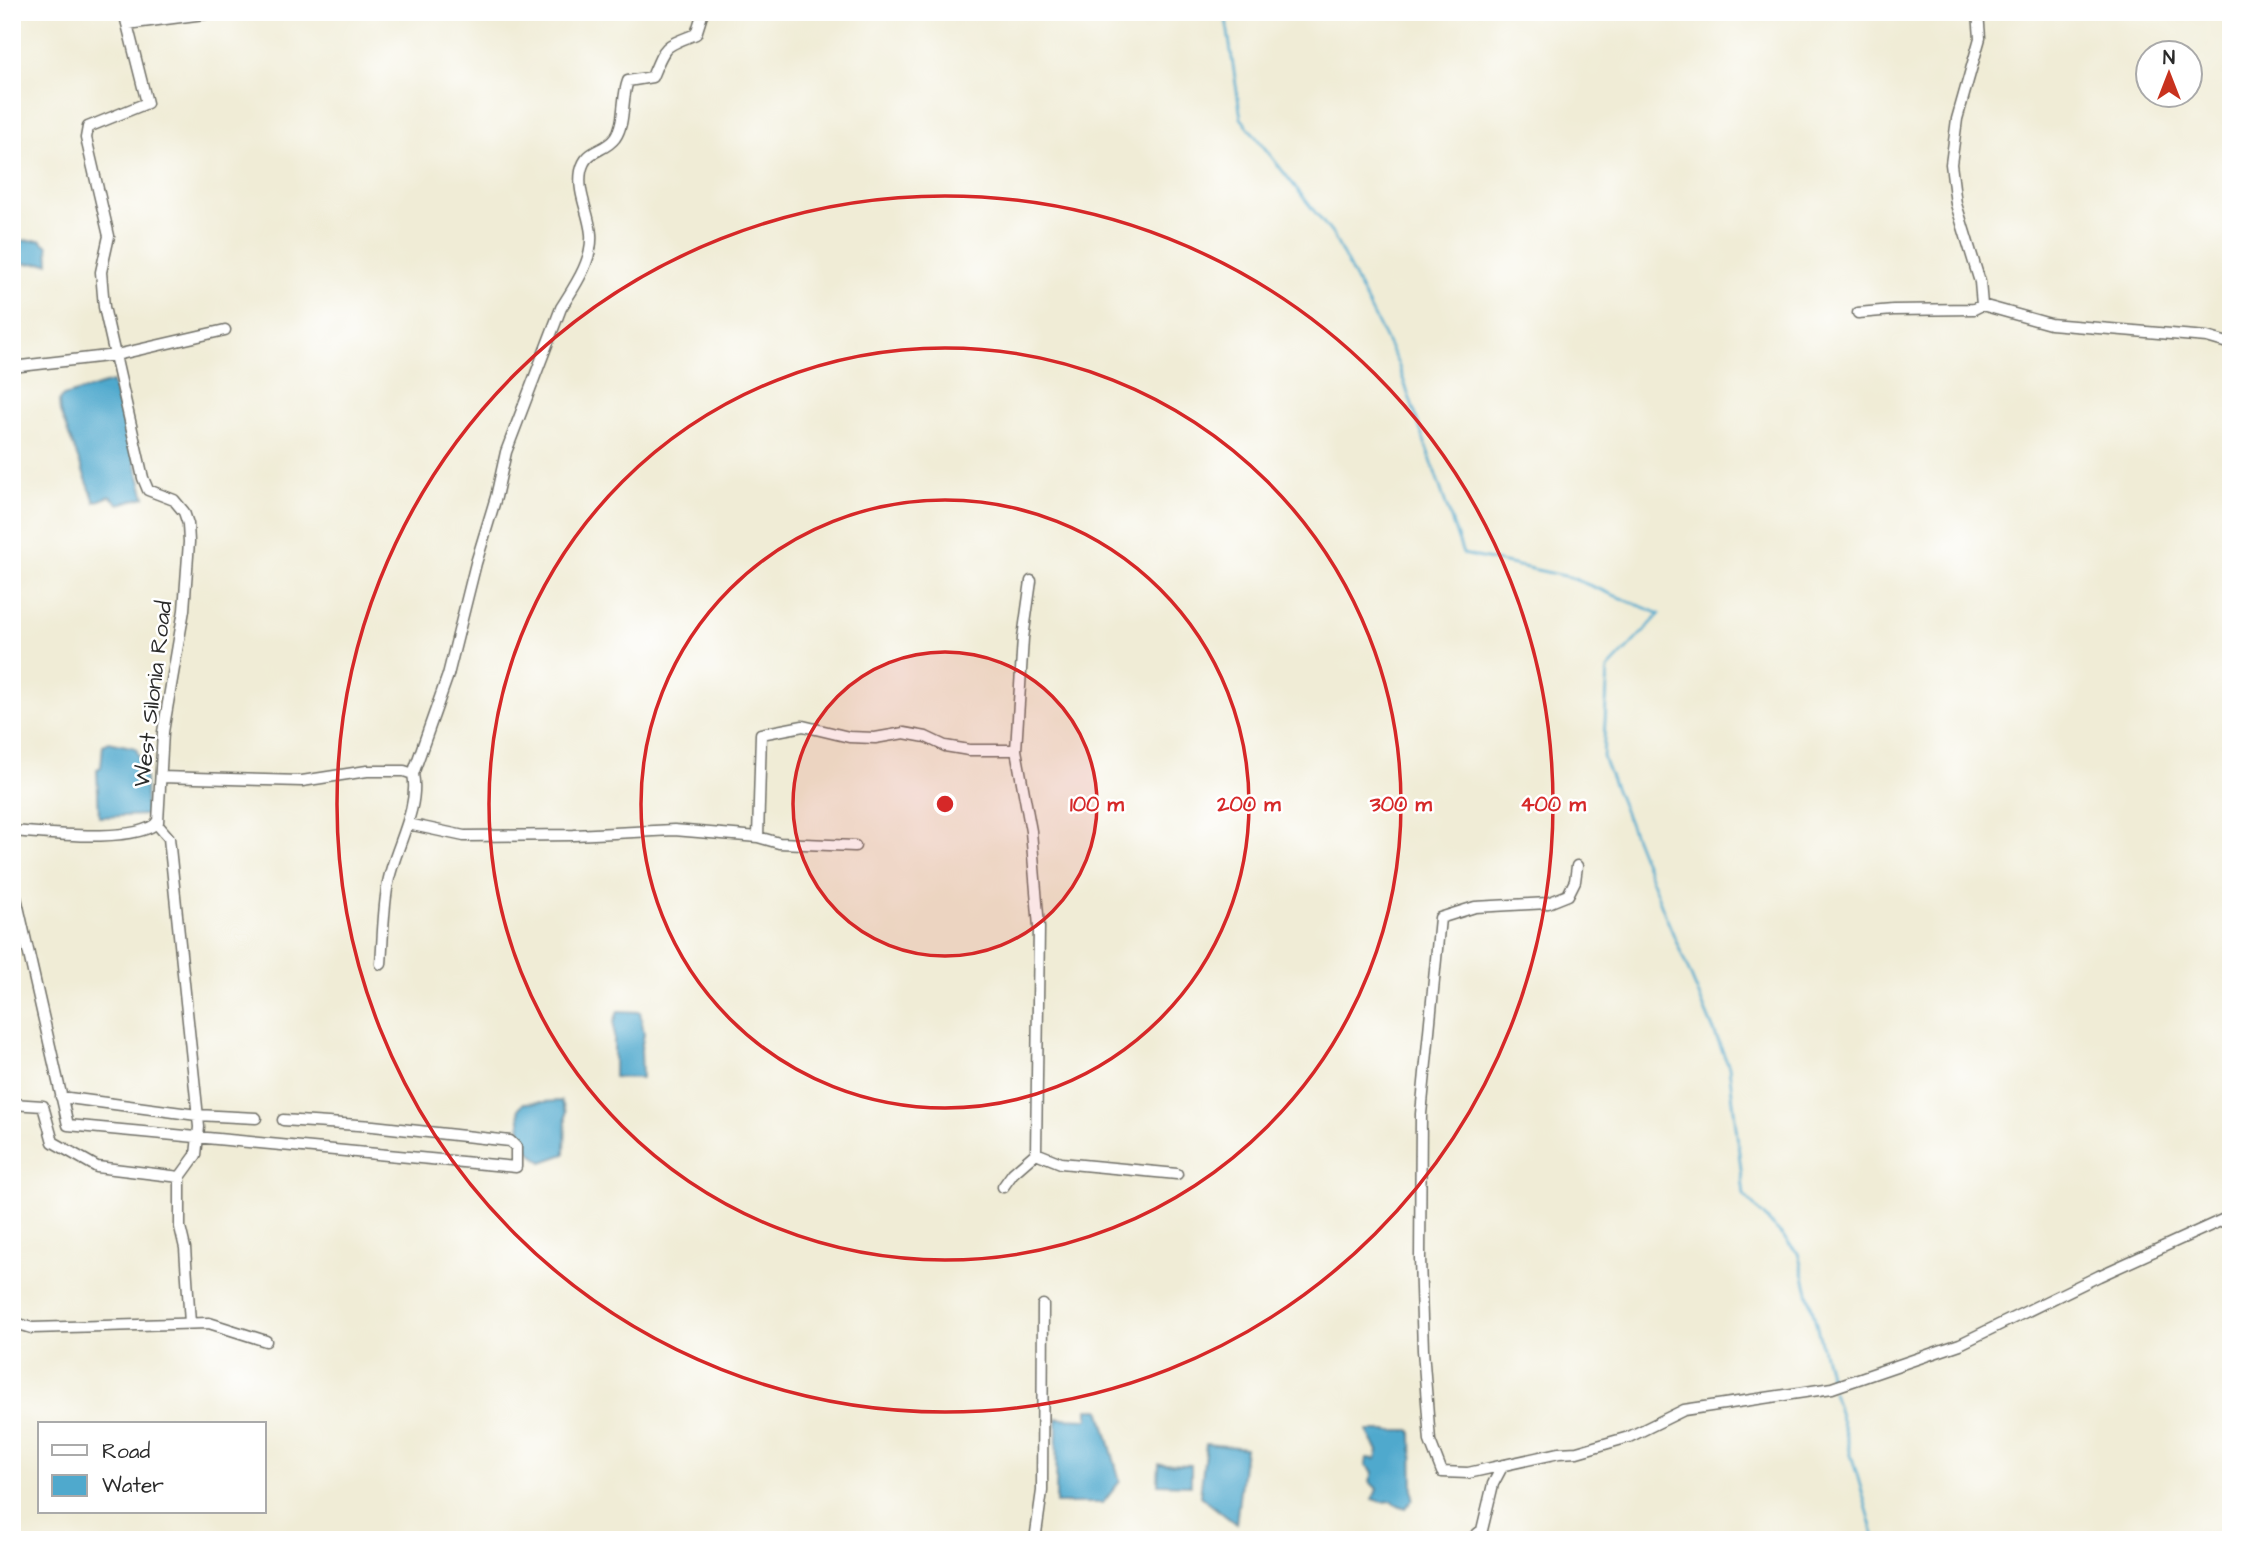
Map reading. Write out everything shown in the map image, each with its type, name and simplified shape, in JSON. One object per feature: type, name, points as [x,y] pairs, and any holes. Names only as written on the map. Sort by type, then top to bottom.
[{"type":"street","points":[[116,355],[104,307],[101,272],[109,236],[86,132],[88,128],[147,103],[124,12]]},
{"type":"street","points":[[127,24],[219,12]]},
{"type":"street","points":[[381,964],[388,883],[408,824],[413,774],[448,676],[506,452],[561,308],[587,259],[591,235],[580,189],[582,168],[588,155],[617,136],[628,81],[652,77],[668,45],[696,34],[704,12]]},
{"type":"street","points":[[1978,12],[1980,38],[1957,119],[1951,164],[1956,204],[1980,282],[1982,305]]},
{"type":"street","points":[[1858,313],[1974,309],[1982,305],[2050,324],[2207,337],[2231,344]]},
{"type":"street","points":[[12,367],[116,355],[225,330]]},
{"type":"street","name":"West Silonia Road","points":[[116,355],[145,486],[148,490],[174,500],[184,512],[188,524],[184,610],[163,732],[156,823]]},
{"type":"street","points":[[1003,1187],[1013,1173],[1036,1153],[1039,928],[1031,831],[1016,750],[1023,638],[1031,582]]},
{"type":"street","points":[[758,837],[761,734],[803,726],[849,737],[874,738],[904,733],[926,737],[945,746],[969,750],[1016,750]]},
{"type":"street","points":[[161,777],[302,781],[367,771],[404,771],[413,774]]},
{"type":"street","points":[[12,831],[64,835],[124,834],[151,828],[156,823],[169,838],[198,1115],[196,1155],[180,1177],[180,1227],[185,1248],[190,1323]]},
{"type":"street","points":[[408,824],[464,836],[574,835],[674,830],[758,837],[779,843],[855,846]]},
{"type":"street","points":[[1577,866],[1575,881],[1568,895],[1548,903],[1475,906],[1440,918],[1421,1114],[1420,1258],[1430,1441],[1442,1472],[1468,1473],[1577,1452],[1629,1437],[1685,1410],[1832,1388],[1960,1344],[2099,1276],[2231,1216]]},
{"type":"street","points":[[12,880],[68,1125],[516,1167],[516,1147],[510,1141],[283,1120]]},
{"type":"street","points":[[61,1097],[198,1115],[256,1118]]},
{"type":"street","points":[[12,1104],[43,1106],[53,1142],[97,1167],[180,1177]]},
{"type":"street","points":[[1036,1153],[1061,1163],[1177,1174]]},
{"type":"street","points":[[1035,1540],[1042,1491],[1043,1305]]},
{"type":"street","points":[[12,1322],[32,1328],[209,1323],[266,1341]]},
{"type":"street","points":[[1451,1540],[1471,1539],[1482,1530],[1493,1484],[1503,1465]]},
{"type":"water","points":[[40,240],[48,246],[49,263],[12,264],[12,241]]},
{"type":"water","points":[[112,382],[145,497],[119,504],[110,496],[95,502],[60,412],[59,401],[63,396]]},
{"type":"water","points":[[109,742],[136,748],[145,777],[146,815],[99,817],[97,769],[101,767],[103,745]]},
{"type":"water","points":[[618,1011],[640,1012],[644,1034],[641,1049],[642,1078],[614,1077],[614,1023]]},
{"type":"water","points":[[561,1101],[566,1112],[565,1154],[542,1162],[522,1144],[519,1108],[524,1103]]},
{"type":"water","points":[[1088,1409],[1100,1409],[1120,1481],[1103,1503],[1056,1503],[1057,1418],[1088,1419]]},
{"type":"water","points":[[1367,1431],[1412,1431],[1413,1499],[1406,1508],[1393,1501],[1373,1499],[1377,1489],[1370,1482],[1373,1472],[1366,1465],[1367,1458],[1376,1459],[1378,1451]]},
{"type":"water","points":[[1206,1444],[1245,1448],[1236,1524],[1200,1496]]},
{"type":"water","points":[[1159,1464],[1191,1465],[1191,1485],[1158,1484]]},
{"type":"waterway","points":[[1225,12],[1241,118],[1333,235],[1398,364],[1463,554],[1569,577],[1660,614],[1608,669],[1603,757],[1729,1067],[1744,1195],[1798,1253],[1832,1386]]},
{"type":"waterway","points":[[1833,1392],[1876,1540]]}]
